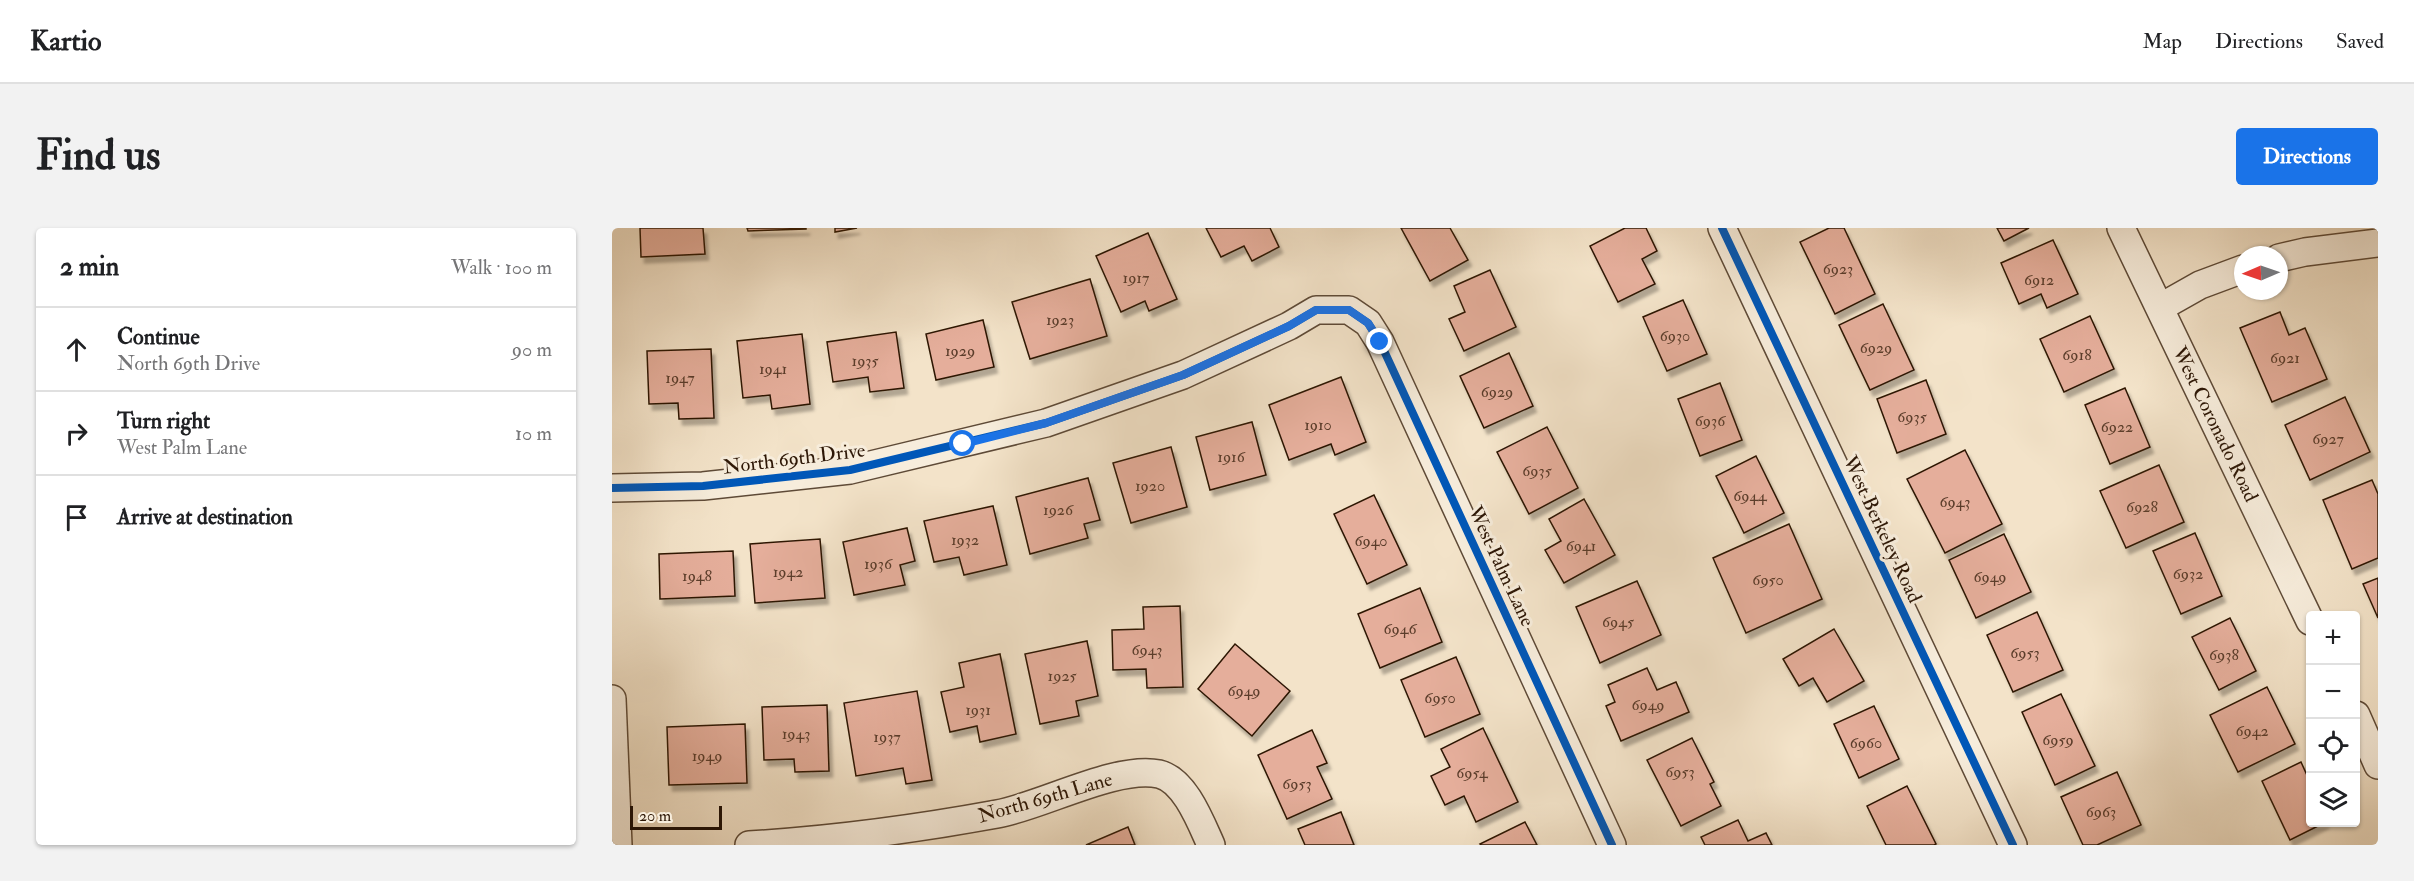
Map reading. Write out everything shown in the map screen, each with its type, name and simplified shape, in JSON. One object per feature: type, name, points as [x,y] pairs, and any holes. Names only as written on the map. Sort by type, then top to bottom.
[{"type":"street","name":"West Berkeley Road","points":[[1722,228],[2013,845]]},
{"type":"street","name":"West Coronado Road","points":[[2121,228],[2306,613]]},
{"type":"street","points":[[2288,256],[2378,243]]},
{"type":"street","points":[[2161,307],[2200,285],[2234,272]]},
{"type":"street","name":"North 69th Drive","points":[[612,489],[703,486],[840,472],[963,444],[1046,423],[1183,375],[1289,326],[1316,310],[1349,310]]},
{"type":"street","name":"West Palm Lane","points":[[1349,310],[1368,323],[1380,342],[1612,845]]},
{"type":"street","points":[[612,699],[618,845]]},
{"type":"street","points":[[2357,719],[2378,765]]},
{"type":"street","name":"North 69th Lane","points":[[749,845],[856,836],[1000,813],[1132,772],[1161,774],[1178,786],[1194,808],[1211,845]]},
{"type":"building","points":[[640,228],[703,228],[705,254],[641,257]]},
{"type":"building","points":[[747,228],[806,228],[806,229],[748,231]]},
{"type":"building","points":[[835,228],[857,228],[835,232]]},
{"type":"building","points":[[1206,228],[1270,228],[1279,247],[1252,261],[1244,246],[1221,257]]},
{"type":"building","points":[[1401,228],[1450,228],[1468,260],[1430,281]]},
{"type":"building","points":[[1625,228],[1646,228],[1657,251],[1642,259],[1655,284],[1618,302],[1590,246]]},
{"type":"building","points":[[1829,228],[1844,228],[1875,294],[1835,314],[1800,242]]},
{"type":"building","points":[[1997,228],[2029,228],[2004,241]]},
{"type":"building","points":[[1148,233],[1177,299],[1149,311],[1145,301],[1121,312],[1096,256]]},
{"type":"building","points":[[2053,240],[2078,294],[2047,308],[2041,294],[2019,304],[2001,263]]},
{"type":"building","points":[[1490,270],[1516,327],[1464,351],[1449,319],[1465,312],[1454,286]]},
{"type":"building","points":[[1090,279],[1107,336],[1030,359],[1012,302]]},
{"type":"building","points":[[1683,300],[1707,354],[1667,371],[1643,317]]},
{"type":"building","points":[[1883,304],[1914,370],[1870,390],[1839,325]]},
{"type":"building","points":[[2280,312],[2289,335],[2305,328],[2327,379],[2272,402],[2240,328]]},
{"type":"building","points":[[2090,316],[2114,369],[2064,392],[2040,339]]},
{"type":"building","points":[[983,320],[994,367],[936,380],[926,334]]},
{"type":"building","points":[[896,332],[904,388],[870,392],[868,377],[833,382],[827,342]]},
{"type":"building","points":[[802,334],[810,404],[772,409],[770,395],[743,398],[737,341]]},
{"type":"building","points":[[711,349],[714,418],[679,419],[678,403],[649,404],[647,351]]},
{"type":"building","points":[[1509,353],[1533,406],[1484,428],[1460,376]]},
{"type":"building","points":[[1341,377],[1366,442],[1335,455],[1331,444],[1289,460],[1269,405]]},
{"type":"building","points":[[1926,380],[1946,434],[1897,453],[1877,399]]},
{"type":"building","points":[[1720,383],[1742,440],[1700,456],[1678,399]]},
{"type":"building","points":[[2125,388],[2150,447],[2110,464],[2085,405]]},
{"type":"building","points":[[2345,397],[2370,452],[2310,480],[2285,425]]},
{"type":"building","points":[[1252,422],[1266,475],[1210,490],[1196,437]]},
{"type":"building","points":[[1547,427],[1578,488],[1529,514],[1497,452]]},
{"type":"building","points":[[1171,447],[1187,507],[1131,523],[1113,463]]},
{"type":"building","points":[[1965,450],[2002,524],[1945,553],[1907,479]]},
{"type":"building","points":[[1756,456],[1784,513],[1744,533],[1716,476]]},
{"type":"building","points":[[2159,465],[2184,522],[2126,548],[2100,491]]},
{"type":"building","points":[[1088,478],[1100,520],[1084,524],[1088,538],[1030,554],[1016,497]]},
{"type":"building","points":[[2372,480],[2378,494],[2378,558],[2352,569],[2323,500]]},
{"type":"building","points":[[1374,495],[1407,565],[1367,584],[1334,514]]},
{"type":"building","points":[[1584,499],[1615,555],[1564,583],[1545,550],[1561,541],[1549,519]]},
{"type":"building","points":[[993,506],[1007,565],[964,575],[959,557],[934,562],[924,521]]},
{"type":"building","points":[[1789,524],[1822,599],[1746,633],[1713,558]]},
{"type":"building","points":[[907,528],[915,561],[900,565],[905,585],[854,595],[843,542]]},
{"type":"building","points":[[2195,533],[2222,596],[2181,614],[2153,551]]},
{"type":"building","points":[[2004,534],[2031,592],[1976,618],[1949,560]]},
{"type":"building","points":[[820,539],[825,598],[755,603],[750,544]]},
{"type":"building","points":[[733,551],[735,596],[660,599],[659,554]]},
{"type":"building","points":[[2378,578],[2378,618],[2363,584]]},
{"type":"building","points":[[1637,581],[1661,635],[1600,663],[1576,607]]},
{"type":"building","points":[[1420,588],[1442,642],[1380,668],[1358,614]]},
{"type":"building","points":[[1180,606],[1183,687],[1147,688],[1146,669],[1113,670],[1112,630],[1144,629],[1143,607]]},
{"type":"building","points":[[2037,612],[2063,670],[2013,692],[1987,635]]},
{"type":"building","points":[[2230,618],[2256,671],[2219,690],[2192,637]]},
{"type":"building","points":[[1834,629],[1864,681],[1827,702],[1813,678],[1799,686],[1783,659]]},
{"type":"building","points":[[1087,641],[1098,696],[1076,701],[1079,716],[1040,724],[1025,654]]},
{"type":"building","points":[[1235,644],[1290,691],[1252,736],[1198,689]]},
{"type":"building","points":[[1000,654],[1016,734],[980,742],[977,726],[950,732],[941,692],[964,687],[959,663]]},
{"type":"building","points":[[1456,657],[1480,714],[1425,737],[1401,680]]},
{"type":"building","points":[[1647,668],[1657,690],[1676,682],[1689,712],[1621,741],[1606,706],[1615,702],[1608,685]]},
{"type":"building","points":[[2267,687],[2295,744],[2238,772],[2210,715]]},
{"type":"building","points":[[917,691],[932,780],[906,784],[903,768],[856,776],[844,703]]},
{"type":"building","points":[[2061,694],[2095,766],[2055,785],[2022,712]]},
{"type":"building","points":[[827,705],[829,771],[795,772],[794,759],[764,760],[762,707]]},
{"type":"building","points":[[1874,706],[1899,759],[1859,778],[1834,724]]},
{"type":"building","points":[[745,724],[747,783],[669,785],[667,727]]},
{"type":"building","points":[[1483,728],[1518,802],[1476,822],[1464,796],[1445,805],[1431,776],[1450,767],[1441,749]]},
{"type":"building","points":[[1312,730],[1327,763],[1317,767],[1332,799],[1287,819],[1258,755]]},
{"type":"building","points":[[1692,738],[1714,782],[1710,784],[1721,806],[1681,826],[1647,760]]},
{"type":"building","points":[[2301,762],[2306,773],[2306,827],[2316,827],[2290,840],[2262,781]]},
{"type":"building","points":[[2117,772],[2141,825],[2097,845],[2083,845],[2061,797]]},
{"type":"building","points":[[1907,786],[1936,844],[1934,845],[1886,845],[1867,806]]},
{"type":"building","points":[[1341,812],[1354,845],[1305,845],[1298,829]]},
{"type":"building","points":[[1738,820],[1748,841],[1766,833],[1772,845],[1705,845],[1701,837]]},
{"type":"building","points":[[1525,822],[1537,845],[1480,844]]},
{"type":"building","points":[[1128,827],[1135,845],[1086,845]]},
{"type":"cycle path","points":[[1722,228],[2013,845]]},
{"type":"cycle path","points":[[612,488],[703,486],[850,470],[1046,423],[1183,375],[1289,326],[1316,310],[1349,310],[1368,323],[1380,342],[1612,845]]},
{"type":"route","points":[[963,444],[1046,423],[1183,375],[1289,326],[1316,310],[1349,310],[1368,323],[1380,342]]}]
